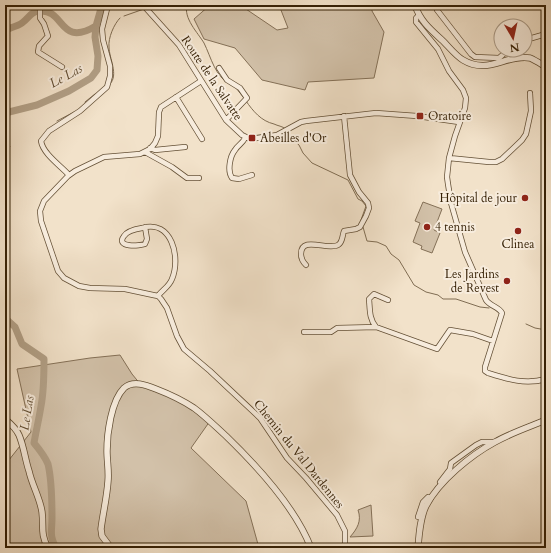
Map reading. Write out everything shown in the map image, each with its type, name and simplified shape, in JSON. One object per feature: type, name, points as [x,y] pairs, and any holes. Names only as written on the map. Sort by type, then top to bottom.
[{"type":"street","points":[[69,175],[42,146],[41,140],[54,128],[80,111],[107,86],[110,66],[103,40],[102,29],[108,5]]},
{"type":"street","name":"Route de la Salvatte","points":[[143,5],[179,45],[226,120],[245,138]]},
{"type":"street","points":[[415,5],[419,15],[430,29],[463,60],[483,66],[493,65],[510,59],[531,58],[546,67]]},
{"type":"street","points":[[436,5],[437,10],[470,54],[475,57],[493,58]]},
{"type":"street","points":[[40,6],[40,18],[44,24],[48,36],[40,44],[38,52],[62,67]]},
{"type":"street","points":[[419,15],[416,18],[416,22],[438,49],[449,71],[465,93],[466,98],[465,108],[459,122],[449,158],[447,177],[451,203],[465,252],[484,298],[489,304],[500,309],[502,315],[485,367],[486,372],[516,381],[534,382],[546,380]]},
{"type":"street","points":[[533,38],[546,34]]},
{"type":"street","points":[[493,65],[499,58]]},
{"type":"street","points":[[219,68],[226,80],[240,88],[247,98],[226,120]]},
{"type":"street","points":[[145,226],[147,239],[145,244],[141,246],[129,245],[123,242],[125,234],[145,226],[154,226],[167,233],[175,256],[175,263],[172,281],[158,296],[125,289],[84,287],[71,282],[59,273],[42,225],[40,211],[44,201],[69,175],[104,158],[140,154],[150,148],[155,143],[159,133],[160,108],[201,81]]},
{"type":"street","points":[[449,158],[489,162],[496,162],[502,159],[522,140],[526,134],[531,111],[530,93]]},
{"type":"street","points":[[176,97],[202,139]]},
{"type":"street","points":[[252,175],[236,179],[232,178],[230,174],[230,166],[234,150],[243,142],[245,138],[277,136],[304,121],[365,114],[398,114],[459,122]]},
{"type":"street","points":[[306,265],[301,257],[303,247],[310,244],[335,247],[341,243],[344,231],[356,229],[362,224],[368,211],[368,205],[350,175],[344,116]]},
{"type":"street","points":[[150,148],[155,150],[185,148]]},
{"type":"street","points":[[145,152],[188,178],[199,178]]},
{"type":"street","points":[[376,327],[373,323],[370,312],[369,299],[374,294],[388,300]]},
{"type":"street","name":"Chemin du Val Dardennes","points":[[158,296],[167,308],[177,336],[184,349],[260,418],[290,462],[306,478],[337,515],[345,531],[345,548]]},
{"type":"street","points":[[304,332],[331,332],[337,328],[376,327],[436,349],[450,330],[474,334],[493,341]]},
{"type":"street","points":[[111,548],[102,536],[101,529],[109,481],[107,448],[110,421],[114,403],[118,395],[126,387],[136,384],[152,388],[175,397],[194,408],[216,426],[266,480],[294,516],[306,535],[311,548]]},
{"type":"street","points":[[5,420],[13,426],[22,442],[29,473],[43,520],[42,536],[48,548]]},
{"type":"street","points":[[418,518],[423,502],[430,498],[456,471],[494,442],[546,420]]},
{"type":"street","points":[[418,548],[426,507],[430,498],[450,469],[452,463],[482,442],[494,442]]},
{"type":"shaded area","points":[[210,5],[240,5],[277,30],[288,28],[279,5],[372,5],[372,11],[384,32],[374,78],[308,82],[305,90],[262,80],[235,48],[204,39],[194,19]]},
{"type":"shaded area","name":"4 tennis","points":[[423,202],[442,209],[434,230],[440,233],[432,253],[421,249],[422,246],[413,242],[420,223],[415,221]]},
{"type":"shaded area","points":[[120,355],[141,385],[171,395],[210,421],[191,448],[246,501],[259,548],[5,548],[5,465],[31,432],[17,369]]},
{"type":"shaded area","points":[[371,505],[373,536],[350,537],[358,525],[358,510]]},
{"type":"waterway","name":"Le Las","points":[[5,113],[37,105],[69,91],[91,78],[97,70],[98,56],[95,37],[96,26],[102,5]]},
{"type":"waterway","points":[[187,5],[186,10],[189,20],[204,43],[217,72],[230,84]]},
{"type":"waterway","points":[[124,16],[144,9]]},
{"type":"waterway","points":[[5,30],[20,24],[32,13],[37,11],[48,12],[69,30],[75,33],[84,32],[96,26]]},
{"type":"waterway","points":[[110,84],[113,80],[114,71],[109,51],[109,40],[110,35],[120,18]]},
{"type":"waterway","points":[[236,88],[244,98]]},
{"type":"waterway","points":[[85,102],[95,94]]},
{"type":"waterway","points":[[246,101],[265,121],[286,129]]},
{"type":"waterway","points":[[57,121],[74,112]]},
{"type":"waterway","points":[[288,131],[289,136],[299,145],[303,153],[312,163],[348,180],[358,199],[366,206],[361,220]]},
{"type":"waterway","points":[[5,152],[10,147]]},
{"type":"waterway","points":[[363,227],[367,241],[377,242],[386,246],[391,254],[399,260],[414,285],[426,292],[438,295],[443,299],[456,299],[480,307],[489,308]]},
{"type":"waterway","name":"Le Las","points":[[5,318],[15,327],[22,344],[44,359],[43,395],[34,443],[48,464],[52,491],[51,533],[56,548]]},
{"type":"waterway","points":[[526,324],[535,328],[546,330]]},
{"type":"place","name":"Oratoire","points":[[420,116]]},
{"type":"place","name":"Abeilles d'Or","points":[[252,138]]},
{"type":"place","name":"Hôpital de jour","points":[[525,198]]},
{"type":"place","name":"4 tennis","points":[[427,227]]},
{"type":"place","name":"Clinea","points":[[518,231]]},
{"type":"place","name":"Les Jardins de Revest","points":[[507,281]]}]
